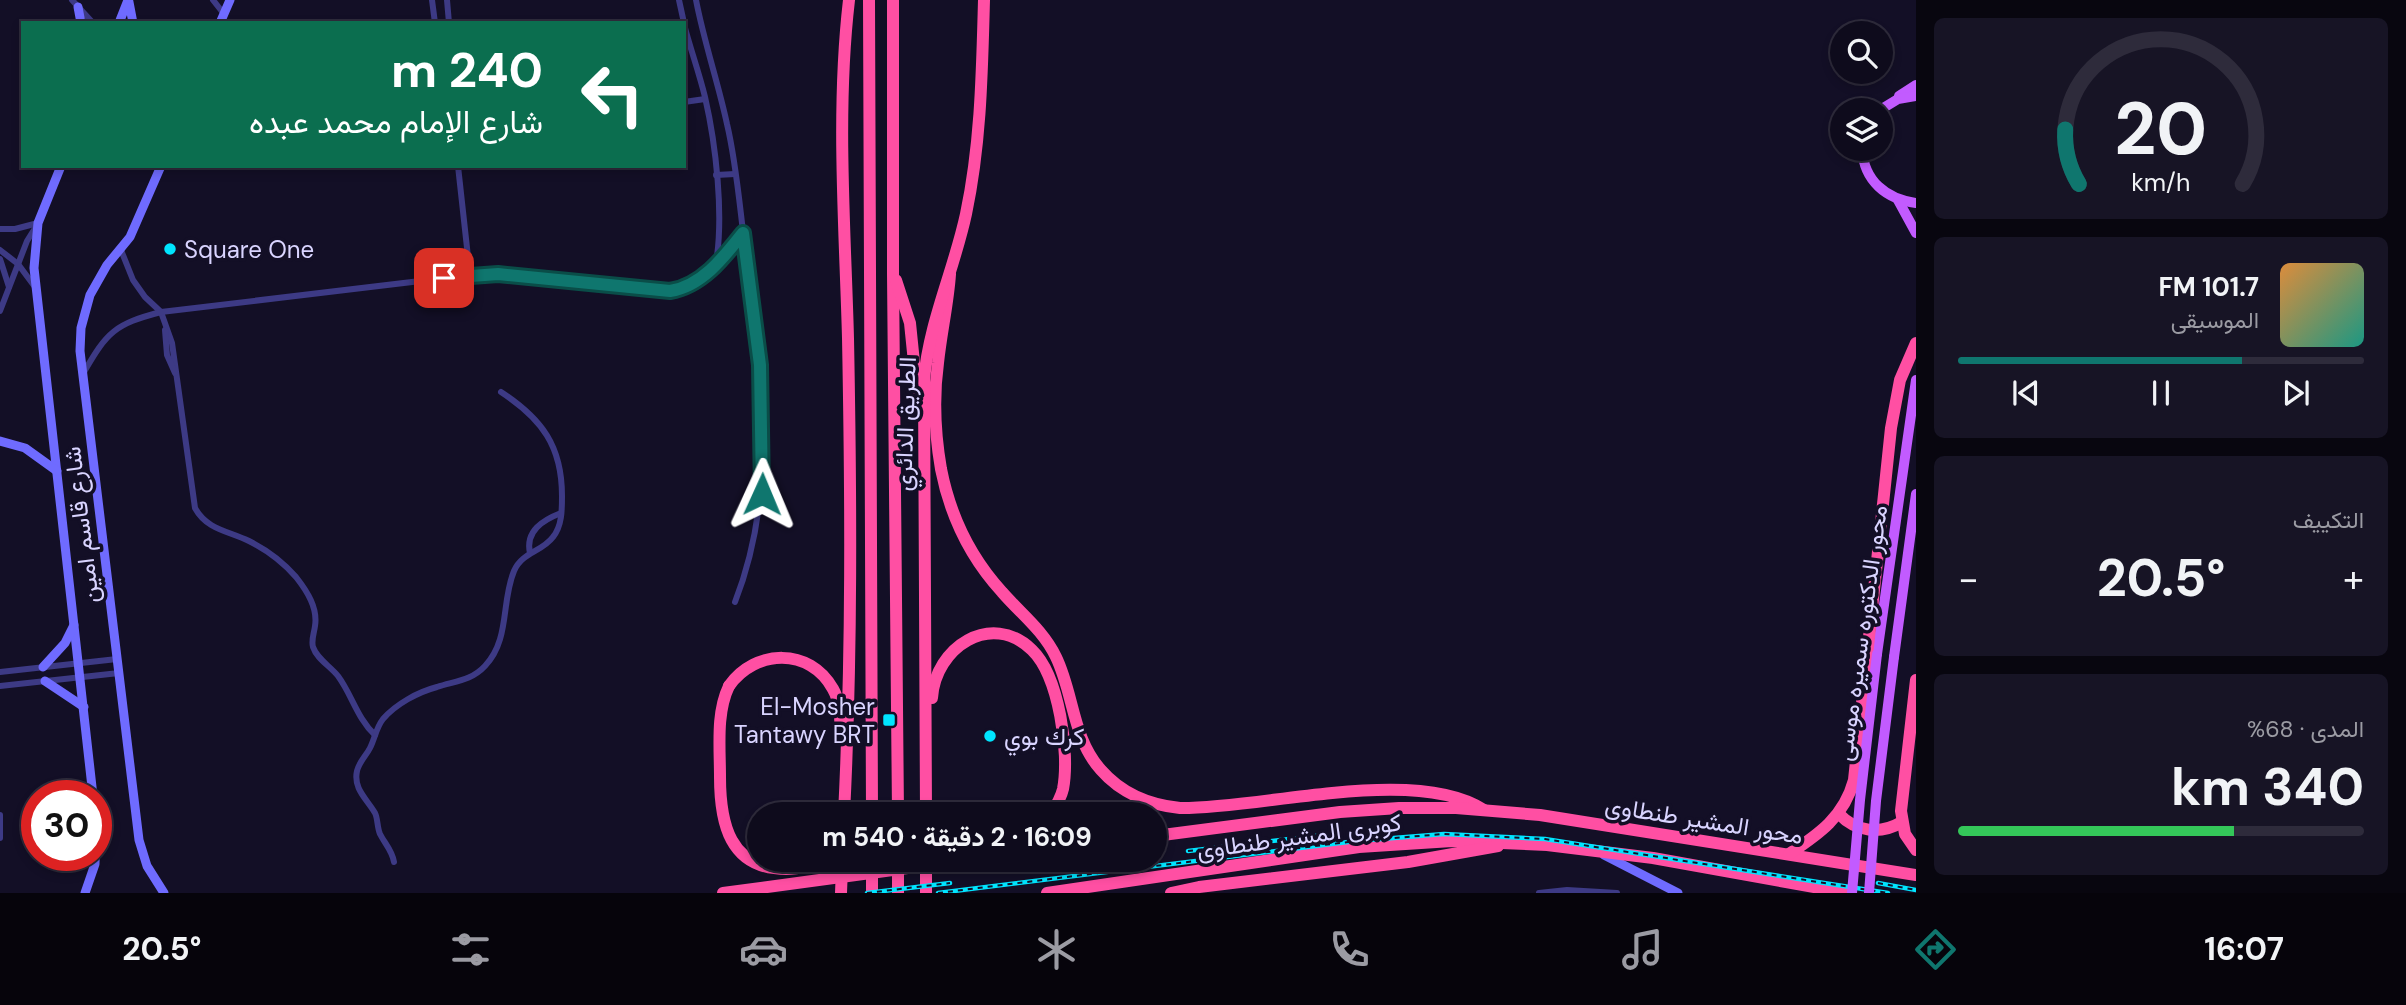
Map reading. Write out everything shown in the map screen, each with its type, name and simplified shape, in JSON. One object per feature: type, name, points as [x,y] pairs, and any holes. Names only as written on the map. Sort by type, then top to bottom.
[{"type":"highway","points":[[845,802],[850,686],[850,498],[842,103],[849,0]]},
{"type":"highway","name":"الطريق الدائري","points":[[869,0],[872,802]]},
{"type":"highway","name":"الطريق الدائري","points":[[893,0],[898,802]]},
{"type":"highway","name":"الطريق الدائري","points":[[926,802],[924,380],[929,340],[965,216],[978,140],[984,0]]},
{"type":"highway","points":[[893,274],[908,313],[917,391],[923,416]]},
{"type":"highway","points":[[950,274],[937,369],[935,410],[939,457],[950,504],[962,535],[979,563],[1049,645],[1063,675],[1084,745],[1094,762],[1108,777],[1141,799],[1180,808],[1384,790],[1453,796],[1484,810]]},
{"type":"highway","points":[[1789,854],[1824,830],[1839,814],[1855,773],[1894,409],[1903,371],[1916,343]]},
{"type":"highway","points":[[926,754],[936,677],[946,657],[962,643],[989,634],[1017,639],[1034,652],[1051,683],[1060,722],[1064,766],[1061,795],[1057,802]]},
{"type":"highway","points":[[847,766],[835,695],[823,675],[811,665],[789,658],[766,659],[745,669],[729,686],[723,700],[721,716],[720,799],[725,828],[735,845],[750,858],[772,867],[788,869],[841,864],[872,873]]},
{"type":"highway","points":[[1916,680],[1901,805],[1905,834],[1916,850]]},
{"type":"highway","name":"كوبرى المشير طنطاوى","points":[[1167,834],[1369,809],[1484,810]]},
{"type":"highway","name":"محور المشير طنطاوى","points":[[1484,810],[1540,815],[1916,875]]},
{"type":"highway","points":[[1839,814],[1849,823],[1869,830],[1889,828],[1902,822]]},
{"type":"highway","name":"كوبرى المشير طنطاوى","points":[[1047,893],[1359,847],[1421,842],[1515,842]]},
{"type":"highway","points":[[1171,893],[1199,887],[1419,860],[1515,842]]},
{"type":"highway","name":"محور المشير طنطاوى","points":[[1515,842],[1695,865],[1850,893]]},
{"type":"highway","points":[[841,893],[842,872]]},
{"type":"highway","points":[[872,872],[872,893]]},
{"type":"highway","points":[[723,893],[877,872]]},
{"type":"highway","points":[[898,872],[898,893]]},
{"type":"highway","points":[[924,872],[926,893]]},
{"type":"main road","points":[[120,21],[129,0]]},
{"type":"main road","points":[[129,0],[133,21]]},
{"type":"main road","points":[[222,19],[230,0]]},
{"type":"main road","points":[[75,3],[80,21]]},
{"type":"main road","points":[[1893,101],[1916,85]]},
{"type":"main road","points":[[1893,102],[1916,96]]},
{"type":"main road","points":[[1864,161],[1871,179],[1880,189],[1898,200],[1916,203]]},
{"type":"main road","name":"شارع قاسم امين","points":[[60,168],[38,223],[34,255],[91,780]]},
{"type":"main road","name":"شارع قاسم امين","points":[[160,168],[134,230],[101,275],[86,306],[80,340],[139,840],[147,866],[164,893]]},
{"type":"main road","points":[[1898,200],[1916,233]]},
{"type":"main road","name":"محور الدكتوره سميره موسى","points":[[1850,893],[1877,654],[1916,380]]},
{"type":"main road","points":[[0,441],[25,448],[57,471]]},
{"type":"main road","name":"محور الدكتوره سميره موسى","points":[[1869,893],[1876,801],[1916,494]]},
{"type":"main road","points":[[43,667],[65,643],[74,624]]},
{"type":"main road","points":[[45,681],[84,706]]},
{"type":"main road","points":[[1596,851],[1678,893]]},
{"type":"main road","points":[[85,893],[93,871]]},
{"type":"street","points":[[213,0],[222,19]]},
{"type":"street","points":[[432,0],[435,21]]},
{"type":"street","points":[[447,0],[449,21]]},
{"type":"street","points":[[679,0],[684,21]]},
{"type":"street","points":[[695,0],[726,119],[760,365],[763,477],[755,538],[735,602]]},
{"type":"street","points":[[75,3],[91,21]]},
{"type":"street","points":[[686,30],[705,99],[716,175],[719,231],[716,265]]},
{"type":"street","points":[[686,102],[705,99]]},
{"type":"street","points":[[458,168],[470,275]]},
{"type":"street","points":[[716,175],[734,174]]},
{"type":"street","points":[[0,229],[15,229],[38,223]]},
{"type":"street","points":[[0,311],[27,241],[38,223]]},
{"type":"street","points":[[83,374],[100,344],[116,329],[134,319],[160,312],[470,275],[507,275],[670,291],[691,285],[716,265],[743,233]]},
{"type":"street","points":[[0,250],[18,264],[36,288]]},
{"type":"street","points":[[121,250],[132,280],[160,312],[165,328],[176,374],[192,496],[198,513],[211,526],[265,550],[295,577],[307,593],[314,610],[314,651],[339,678],[358,713],[375,735]]},
{"type":"street","points":[[0,259],[9,287]]},
{"type":"street","points":[[394,862],[390,848],[379,830],[376,815],[364,799],[356,780],[359,765],[370,749],[381,721],[401,705],[427,690],[468,679],[486,666],[495,654],[500,640],[515,569],[530,553],[545,545],[559,526],[561,482],[552,443],[532,416],[501,392]]},
{"type":"street","points":[[530,553],[529,540],[535,529],[561,513]]},
{"type":"street","points":[[0,672],[117,659]]},
{"type":"street","points":[[0,686],[119,673]]},
{"type":"street","points":[[0,694],[13,684]]},
{"type":"street","points":[[0,815],[0,838]]},
{"type":"street","points":[[1539,893],[1567,890],[1617,893]]},
{"type":"railway","points":[[938,893],[1356,841],[1444,834],[1545,839],[1888,893]]},
{"type":"railway","points":[[1188,851],[1323,835]]},
{"type":"railway","points":[[867,893],[950,883]]},
{"type":"railway","points":[[1878,883],[1916,890]]},
{"type":"place","name":"Square One","points":[[170,249]]},
{"type":"place","name":"El-Mosher Tantawy BRT","points":[[889,720]]},
{"type":"place","name":"كرك بوي","points":[[990,736]]},
{"type":"route","points":[[444,278],[498,274],[670,291],[691,285],[703,276],[743,233],[760,365],[762,494]]}]
